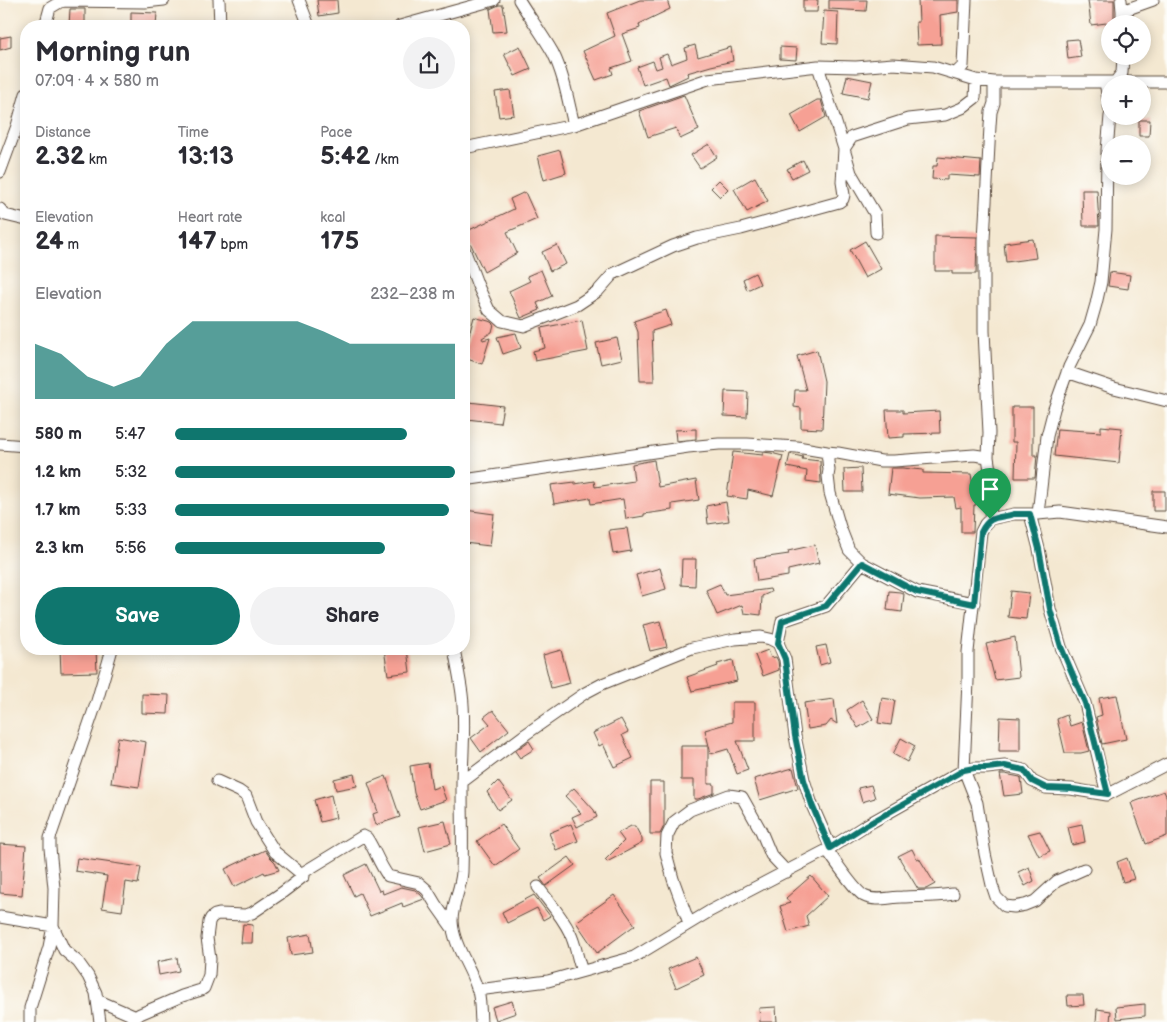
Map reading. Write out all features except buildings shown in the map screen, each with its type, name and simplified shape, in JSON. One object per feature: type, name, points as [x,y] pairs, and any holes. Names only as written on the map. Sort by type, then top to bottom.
[{"type":"street","points":[[47,20],[50,8],[60,1],[145,2],[164,0]]},
{"type":"street","points":[[219,0],[220,20]]},
{"type":"street","points":[[299,0],[307,20]]},
{"type":"street","points":[[422,20],[494,0]]},
{"type":"street","points":[[519,0],[554,55],[561,73],[574,125]]},
{"type":"street","points":[[956,73],[963,66],[966,0]]},
{"type":"street","points":[[1121,5],[1153,0]]},
{"type":"street","points":[[470,147],[574,125],[708,79],[818,66],[856,67],[893,64],[933,67],[976,80],[994,82],[1101,82]]},
{"type":"street","points":[[818,66],[851,173],[875,214],[876,233]]},
{"type":"street","points":[[470,265],[489,310],[502,321],[524,326],[577,305],[598,291],[613,274],[673,246],[697,238],[741,229],[839,202],[843,199],[844,195],[842,182],[844,149],[852,136],[908,119],[945,115],[962,108],[975,98],[976,80]]},
{"type":"street","points":[[990,519],[992,484],[988,457],[989,433],[984,330],[984,240],[990,119],[994,102],[994,82]]},
{"type":"street","points":[[1151,82],[1167,82]]},
{"type":"street","points":[[0,172],[20,115]]},
{"type":"street","points":[[1108,794],[1085,703],[1061,647],[1050,609],[1034,514],[1047,436],[1054,409],[1067,372],[1090,325],[1101,282],[1106,229],[1109,125]]},
{"type":"street","points":[[0,209],[5,215],[20,219]]},
{"type":"street","points":[[1067,372],[1114,388],[1167,401]]},
{"type":"street","points":[[0,444],[20,446]]},
{"type":"street","points":[[470,479],[719,444],[797,447],[881,461],[974,455],[988,457]]},
{"type":"street","points":[[827,452],[830,494],[849,550],[862,563],[917,592],[974,604]]},
{"type":"street","points":[[1084,869],[1057,880],[1035,901],[1014,907],[1005,906],[996,897],[992,885],[977,803],[964,770],[968,652],[981,532],[990,519],[1014,514],[1060,512],[1167,527]]},
{"type":"street","points":[[862,563],[826,606],[782,621],[778,643],[785,659],[795,736],[804,780],[829,849],[857,891],[873,899],[930,897],[953,894]]},
{"type":"street","points":[[462,782],[526,734],[585,693],[602,684],[692,648],[735,639],[761,637],[778,643]]},
{"type":"street","points":[[30,1022],[30,1008],[49,947],[53,926],[54,888],[50,838],[110,655]]},
{"type":"street","points":[[453,929],[453,912],[462,876],[463,702],[455,655]]},
{"type":"street","points":[[478,990],[548,981],[634,957],[710,911],[829,849],[863,827],[964,770],[1005,766],[1024,770],[1032,781],[1046,788],[1072,789],[1108,794],[1167,764]]},
{"type":"street","points":[[217,781],[246,796],[256,822],[275,852],[304,876]]},
{"type":"street","points":[[689,924],[666,853],[667,836],[674,822],[690,810],[729,795],[742,797],[761,830],[771,855],[787,872]]},
{"type":"street","points":[[97,1000],[134,1019],[150,1009],[202,990],[209,975],[210,959],[207,938],[211,918],[219,914],[249,914],[304,876],[304,872],[363,836],[374,847],[382,868],[388,876],[419,883],[427,890],[453,929],[478,990],[481,1022]]},
{"type":"street","points":[[538,887],[571,934],[582,971]]},
{"type":"street","points":[[0,917],[53,926]]},
{"type":"street","points":[[53,926],[64,950],[78,962],[88,976],[96,993],[100,1022]]},
{"type":"route","points":[[1014,514],[1030,514],[1045,576],[1050,609],[1061,647],[1085,703],[1108,794],[1072,789],[1046,788],[1032,781],[1024,770],[1005,766],[974,768],[964,770],[863,827],[830,848],[804,780],[795,736],[785,659],[778,643],[782,621],[826,606],[862,563],[917,592],[974,604],[981,532],[990,519],[1014,514]]}]
